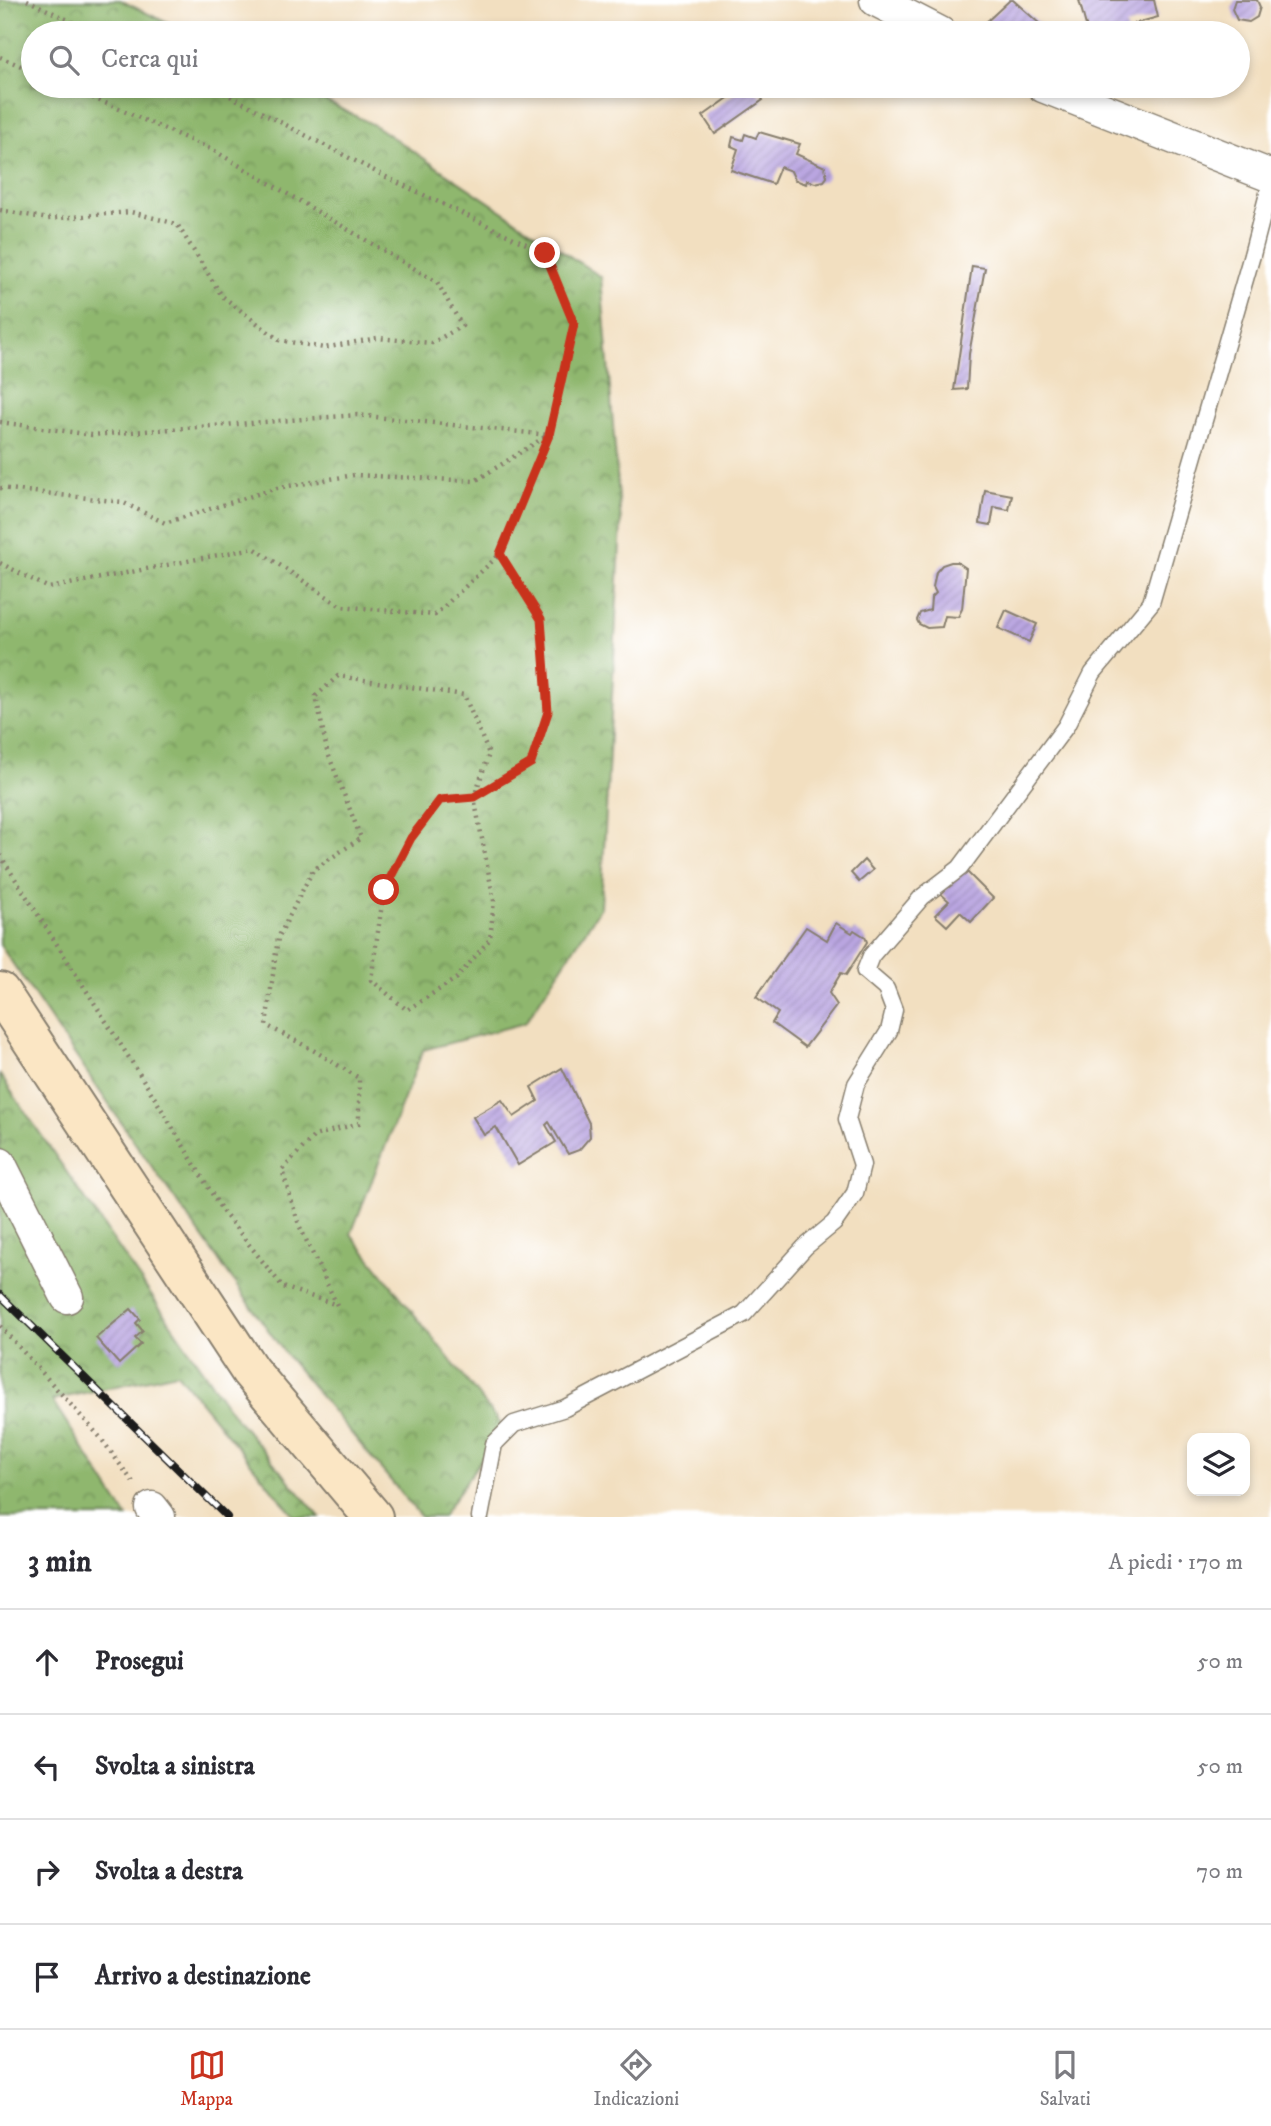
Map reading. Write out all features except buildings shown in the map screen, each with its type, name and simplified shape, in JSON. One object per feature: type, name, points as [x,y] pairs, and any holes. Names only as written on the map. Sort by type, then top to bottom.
[{"type":"main road","points":[[0,992],[250,1371],[373,1517]]},
{"type":"street","points":[[876,0],[917,21]]},
{"type":"street","points":[[1073,98],[1271,176]]},
{"type":"street","points":[[0,1164],[67,1297]]},
{"type":"lane","points":[[480,1517],[487,1468],[494,1444],[514,1424],[565,1408],[744,1314],[805,1247],[834,1223],[855,1193],[862,1165],[847,1119],[856,1084],[889,1031],[894,1010],[886,989],[865,971],[871,956],[922,897],[960,868],[1066,726],[1093,673],[1151,603],[1271,182]]},
{"type":"path","points":[[27,0],[71,21]]},
{"type":"path","points":[[0,57],[21,66]]},
{"type":"path","points":[[0,210],[48,219],[131,212],[177,224],[222,296],[279,340],[324,348],[377,338],[432,343],[463,326],[437,282],[213,150],[94,98]]},
{"type":"path","points":[[0,563],[49,588],[254,548],[341,606],[435,615],[500,554],[549,435],[574,324],[545,253],[384,176],[234,98]]},
{"type":"path","points":[[0,422],[92,435],[357,415],[549,435]]},
{"type":"path","points":[[0,488],[122,502],[165,523],[277,488],[354,475],[475,481],[549,435]]},
{"type":"path","points":[[0,855],[156,1100],[223,1212],[283,1287],[337,1305],[299,1225],[282,1170],[314,1136],[359,1123],[359,1078],[266,1025],[278,938],[313,870],[361,838],[327,751],[316,696],[338,676],[464,695],[489,754],[474,797],[494,901],[490,939],[457,978],[407,1010],[371,979],[384,890],[411,838],[440,800],[474,797],[531,763],[548,712],[541,619],[500,554]]},
{"type":"path","points":[[0,1326],[100,1437],[155,1512]]},
{"type":"green space","points":[[0,0],[120,0],[163,21],[21,21],[21,98],[319,98],[374,125],[601,277],[621,523],[601,907],[525,1023],[423,1050],[351,1234],[503,1427],[442,1517],[421,1517],[286,1355],[135,1143],[0,945]]},
{"type":"green space","points":[[0,1075],[234,1416],[320,1517],[295,1517],[177,1373],[52,1400],[127,1517],[0,1517]]},
{"type":"railway","points":[[0,1295],[227,1517]]},
{"type":"route","points":[[384,890],[411,838],[440,800],[474,797],[531,763],[548,712],[541,619],[500,554],[549,435],[574,324],[545,253]]}]
